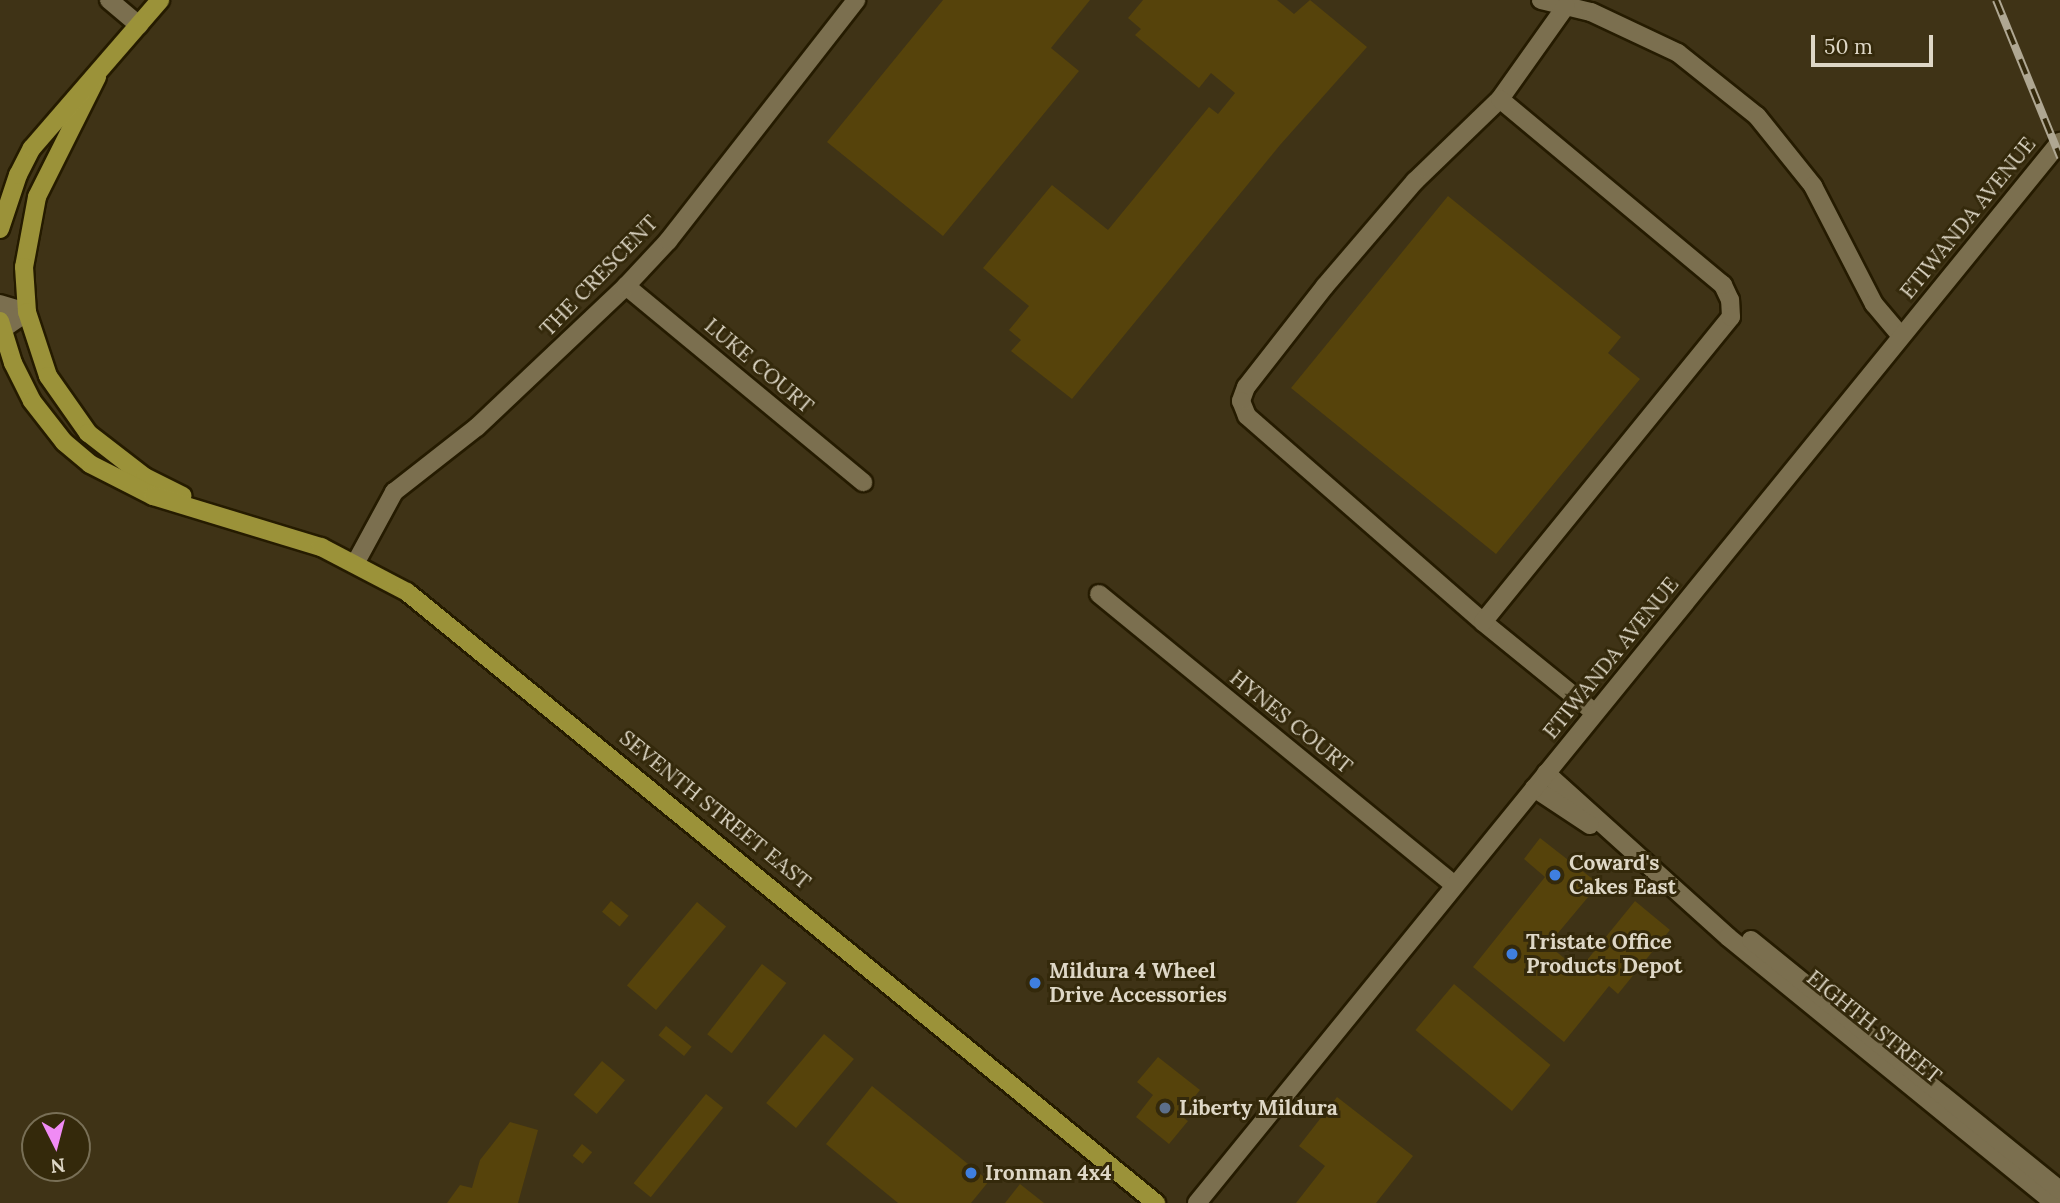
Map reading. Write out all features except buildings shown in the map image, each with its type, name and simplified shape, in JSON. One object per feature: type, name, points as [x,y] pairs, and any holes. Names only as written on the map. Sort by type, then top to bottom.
[{"type":"main road","points":[[0,229],[18,175],[32,148],[97,77],[159,0]]},
{"type":"main road","name":"SEVENTH STREET EAST","points":[[97,77],[37,197],[24,267],[27,312],[48,376],[88,433],[145,477],[211,510]]},
{"type":"main road","name":"SEVENTH STREET EAST","points":[[1,327],[27,393],[64,442],[117,481],[153,496],[211,510],[356,562],[449,624],[1156,1203]]},
{"type":"street","points":[[109,0],[139,25]]},
{"type":"street","name":"THE CRESCENT","points":[[356,562],[394,492],[477,427],[626,286],[668,241],[856,0]]},
{"type":"street","points":[[1541,0],[1566,6],[1640,33],[1678,52],[1757,116],[1813,186],[1874,304],[1901,336]]},
{"type":"street","points":[[1566,6],[1500,99],[1415,181],[1325,286],[1246,387],[1241,401],[1247,416],[1483,622],[1595,713]]},
{"type":"street","points":[[1483,622],[1731,317],[1730,300],[1723,285],[1500,99]]},
{"type":"street","name":"ETIWANDA AVENUE","points":[[1197,1203],[2060,142]]},
{"type":"street","points":[[2039,168],[2060,158]]},
{"type":"street","name":"LUKE COURT","points":[[626,286],[863,482]]},
{"type":"street","points":[[0,304],[27,312]]},
{"type":"street","points":[[1,327],[27,312]]},
{"type":"street","name":"HYNES COURT","points":[[1099,594],[1454,885]]},
{"type":"street","name":"EIGHTH STREET","points":[[1546,773],[1628,850],[2054,1203]]},
{"type":"street","name":"EIGHTH STREET","points":[[1534,788],[1628,850]]},
{"type":"street","name":"EIGHTH STREET","points":[[1668,883],[1753,942],[2060,1190]]},
{"type":"railway","points":[[1996,0],[2060,157]]},
{"type":"place","name":"Coward's Cakes East","points":[[1555,875]]},
{"type":"place","name":"Tristate Office Products Depot","points":[[1512,954]]},
{"type":"place","name":"Mildura 4 Wheel Drive Accessories","points":[[1035,983]]},
{"type":"place","name":"Liberty Mildura","points":[[1165,1108]]},
{"type":"place","name":"Ironman 4x4","points":[[971,1173]]}]
